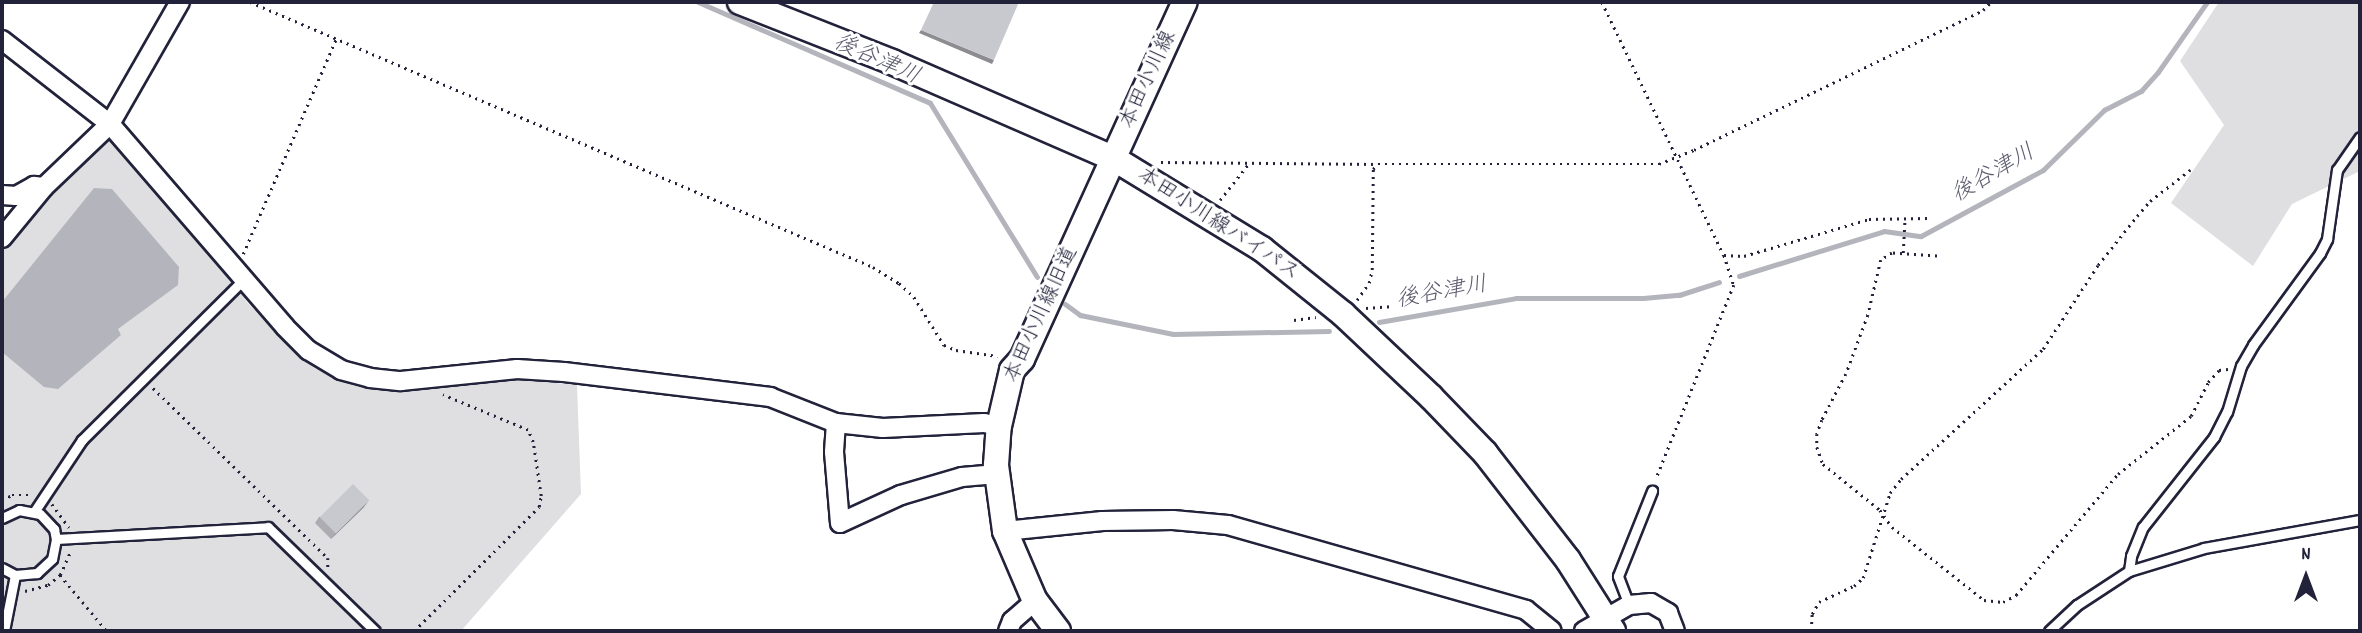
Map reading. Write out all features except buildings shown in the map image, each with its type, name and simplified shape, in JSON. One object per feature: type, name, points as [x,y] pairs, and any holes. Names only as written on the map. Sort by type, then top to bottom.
[{"type":"street","points":[[2,238],[44,187],[110,124],[180,2]]},
{"type":"street","name":"本田小川線バイパス","points":[[740,2],[892,62],[1113,158],[1262,249],[1343,314],[1431,397],[1485,453],[1552,538],[1609,625]]},
{"type":"street","name":"本田小川線","points":[[1113,158],[1185,2]]},
{"type":"street","points":[[2,40],[110,124],[238,273],[309,350],[341,370],[370,378],[401,381],[517,369],[564,372],[770,397],[836,423],[883,428],[984,423],[999,426]]},
{"type":"street","name":"本田小川線旧道","points":[[1058,631],[1035,601],[1005,531],[997,474],[999,426],[1012,370],[1022,359],[1113,158]]},
{"type":"street","points":[[2,195],[16,196],[34,186],[44,187]]},
{"type":"street","points":[[836,423],[834,452],[840,523],[901,495],[962,477],[997,474]]},
{"type":"street","points":[[1005,531],[1102,521],[1173,520],[1228,524],[1526,610],[1552,631]]},
{"type":"street","points":[[1008,631],[1012,621],[1035,601]]},
{"type":"street","points":[[1584,631],[1609,625],[1629,605],[1651,603],[1668,613],[1675,631]]},
{"type":"lane","points":[[2129,571],[2131,556],[2143,527],[2214,437],[2227,412],[2239,371],[2269,319],[2320,253],[2327,239],[2337,170],[2360,137]]},
{"type":"lane","points":[[34,512],[82,440],[238,273]]},
{"type":"lane","points":[[1629,605],[1618,576],[1652,491]]},
{"type":"lane","points":[[2,517],[19,510],[34,512],[48,521],[57,540],[52,559],[46,568],[27,576],[15,575],[2,568]]},
{"type":"lane","points":[[2049,631],[2077,605],[2129,571],[2204,548],[2360,520]]},
{"type":"lane","points":[[57,540],[268,527],[375,631]]},
{"type":"lane","points":[[4,631],[15,575]]},
{"type":"path","points":[[250,2],[873,267],[899,283],[914,297],[944,345],[956,350],[1022,359]]},
{"type":"path","points":[[1602,2],[1724,255],[1734,285],[1652,491]]},
{"type":"path","points":[[1159,163],[1659,164],[1678,158],[1983,10],[1992,2]]},
{"type":"path","points":[[238,273],[336,39]]},
{"type":"path","points":[[1220,200],[1250,162]]},
{"type":"path","points":[[1378,164],[1373,169],[1372,270],[1369,283],[1353,304],[1367,308],[1394,306]]},
{"type":"path","points":[[1811,631],[1812,614],[1819,602],[1854,586],[1863,578],[1890,493],[1901,479],[2043,349],[2098,265],[2137,216],[2150,201],[2190,170]]},
{"type":"path","points":[[1724,255],[1744,256],[1869,219],[1928,218]]},
{"type":"path","points":[[1903,253],[1905,219]]},
{"type":"path","points":[[1937,256],[1892,253],[1881,260],[1868,315],[1846,374],[1822,420],[1817,434],[1817,447],[1823,464],[1880,510],[1892,527],[1984,600],[2003,602],[2016,595],[2118,474],[2191,416],[2208,382],[2219,370],[2239,371]]},
{"type":"path","points":[[151,386],[328,558],[328,571],[321,578]]},
{"type":"path","points":[[414,631],[539,506],[541,496],[528,430],[446,397],[440,391]]},
{"type":"path","points":[[2,500],[12,495]]},
{"type":"path","points":[[60,575],[106,630]]},
{"type":"shaded area","points":[[2219,2],[2360,2],[2360,171],[2292,204],[2253,266],[2171,203],[2224,125],[2180,61]]},
{"type":"shaded area","points":[[111,136],[228,270],[246,301],[299,358],[316,369],[352,385],[374,390],[404,391],[515,379],[577,385],[581,494],[461,631],[2,631],[2,247],[89,154]]},
{"type":"shaded area","points":[[94,188],[112,189],[179,267],[178,285],[118,329],[121,335],[58,389],[44,387],[2,352],[2,302]]},
{"type":"waterway","name":"後谷津川","points":[[698,2],[930,103],[1037,277]]},
{"type":"waterway","name":"後谷津川","points":[[1739,276],[1884,231],[1921,236],[2043,170],[2104,110],[2141,91],[2158,72],[2207,2]]},
{"type":"waterway","name":"後谷津川","points":[[1379,322],[1516,298],[1643,298],[1679,295],[1719,282]]},
{"type":"waterway","name":"後谷津川","points":[[1065,304],[1080,315],[1173,334],[1329,331]]}]
